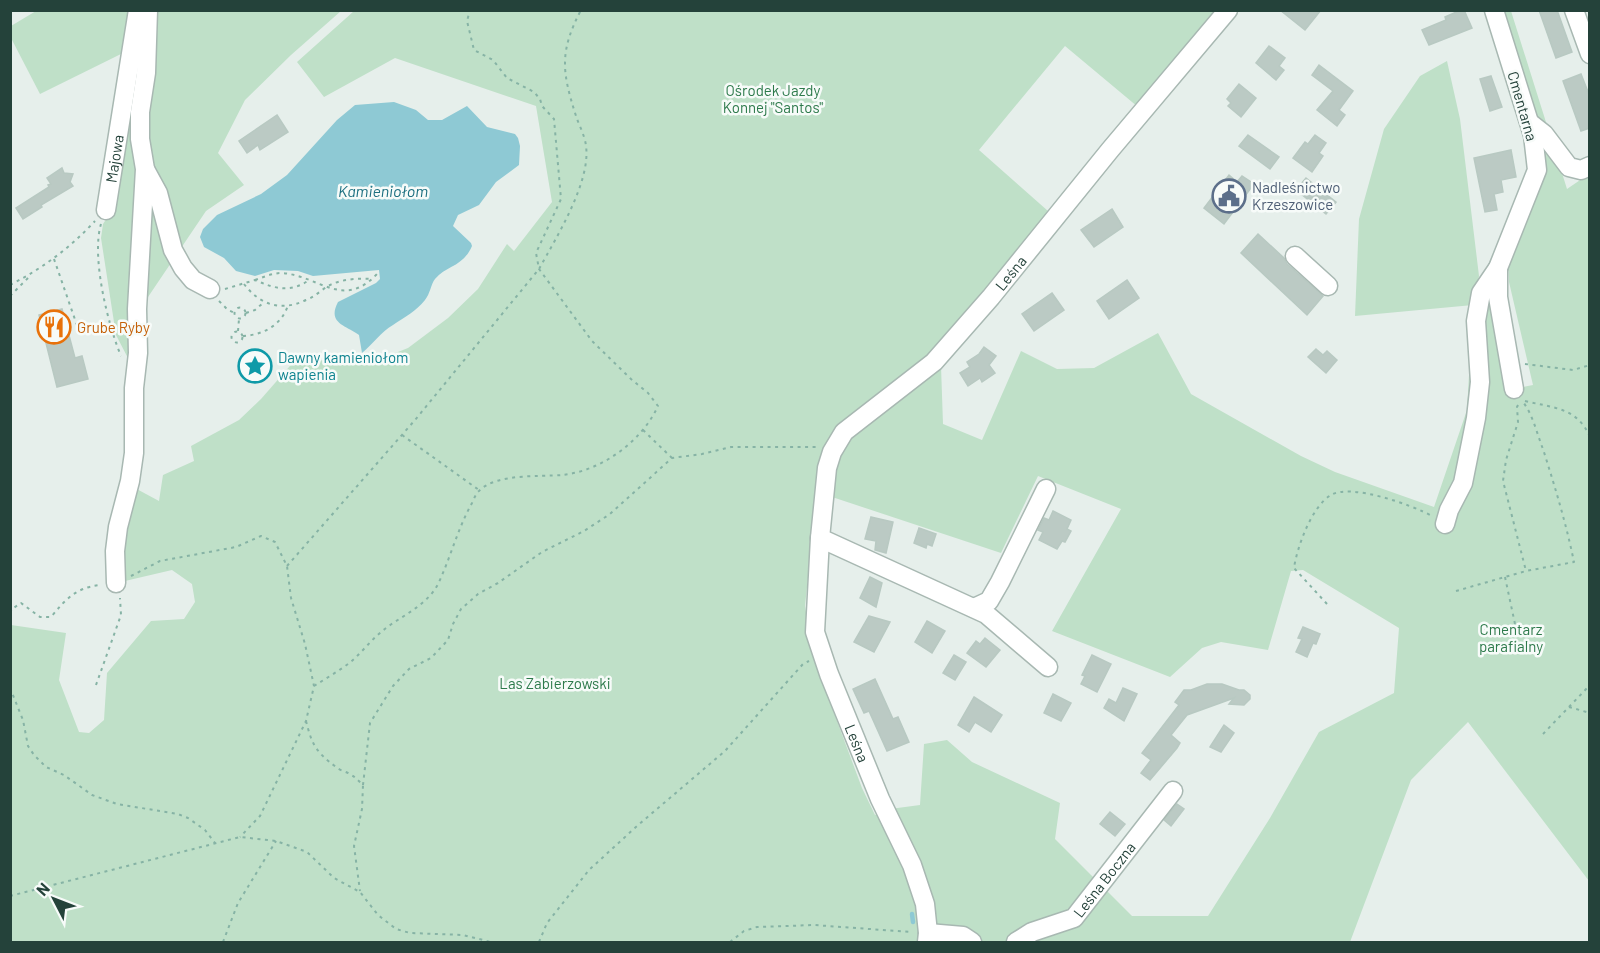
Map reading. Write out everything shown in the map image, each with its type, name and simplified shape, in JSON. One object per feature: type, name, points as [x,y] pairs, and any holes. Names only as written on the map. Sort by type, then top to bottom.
[{"type":"street","name":"Majowa","points":[[106,210],[138,10]]},
{"type":"street","points":[[117,584],[118,526],[130,481],[134,453],[134,388],[138,353],[137,309],[145,169],[140,139],[140,112],[146,73],[148,10]]},
{"type":"street","name":"Leśna","points":[[928,938],[925,904],[912,865],[880,799],[815,632],[820,538],[827,468],[844,432],[934,362],[991,297],[1110,150],[1228,10]]},
{"type":"street","name":"Cmentarna","points":[[1445,524],[1449,510],[1463,483],[1476,418],[1480,382],[1476,321],[1481,293],[1498,268],[1538,170],[1530,123],[1494,10]]},
{"type":"street","points":[[1574,10],[1590,54]]},
{"type":"street","points":[[110,74],[128,70]]},
{"type":"street","points":[[1530,123],[1544,135],[1569,167],[1581,170],[1590,166]]},
{"type":"street","points":[[145,169],[158,193],[173,250],[183,268],[193,280],[212,289]]},
{"type":"street","points":[[1295,256],[1328,286]]},
{"type":"street","name":"Cmentarna","points":[[1498,268],[1498,297],[1509,362],[1518,394]]},
{"type":"street","points":[[974,608],[989,601],[1046,489]]},
{"type":"street","points":[[820,538],[986,614],[1048,667]]},
{"type":"street","name":"Leśna Boczna","points":[[1016,942],[1032,932],[1074,918],[1173,791]]},
{"type":"street","points":[[928,938],[963,936],[972,942]]},
{"type":"path","points":[[314,686],[349,663],[382,631],[428,598],[438,584],[463,519],[479,490],[496,481],[530,476],[565,475],[596,466],[622,449],[642,430],[658,406],[655,399],[592,341],[539,269],[536,253],[561,200],[554,119],[542,106],[534,92],[507,78],[494,60],[474,50],[467,21],[470,10]]},
{"type":"path","points":[[287,566],[402,435],[539,269],[572,207],[585,169],[586,146],[571,100],[564,56],[570,31],[581,10]]},
{"type":"path","points":[[10,285],[54,259],[78,239],[106,210]]},
{"type":"path","points":[[106,210],[97,236],[101,281],[112,334],[121,356]]},
{"type":"path","points":[[54,259],[80,333]]},
{"type":"path","points":[[288,305],[281,318],[269,329],[251,336],[243,336],[238,331],[239,319],[235,313],[221,304],[212,289],[244,284],[271,274],[281,273],[309,279],[342,291],[353,290],[360,288],[376,274]]},
{"type":"path","points":[[10,296],[32,274]]},
{"type":"path","points":[[244,284],[257,300],[279,306],[306,301],[331,284],[359,278],[372,279]]},
{"type":"path","points":[[255,280],[280,289],[290,289],[309,279]]},
{"type":"path","points":[[239,319],[246,313],[259,308],[264,302]]},
{"type":"path","points":[[235,313],[238,308],[242,308],[246,313]]},
{"type":"path","points":[[238,331],[232,333],[233,340],[239,342],[243,336]]},
{"type":"path","points":[[1509,362],[1573,370],[1590,365]]},
{"type":"path","points":[[1518,394],[1572,413],[1586,427],[1590,437]]},
{"type":"path","points":[[1456,591],[1526,571],[1574,562],[1563,509],[1528,408],[1518,394]]},
{"type":"path","points":[[1518,394],[1518,422],[1506,460],[1503,482],[1526,571]]},
{"type":"path","points":[[642,430],[672,458]]},
{"type":"path","points":[[402,435],[479,490]]},
{"type":"path","points":[[360,892],[354,846],[362,809],[370,723],[393,686],[409,669],[431,658],[448,640],[461,609],[478,594],[542,552],[584,531],[610,514],[672,458],[731,447],[836,446]]},
{"type":"path","points":[[1327,604],[1294,568],[1316,508],[1331,495],[1346,491],[1386,497],[1425,512],[1445,524]]},
{"type":"path","points":[[10,613],[21,603],[40,617],[51,617],[68,596],[89,587],[117,584],[160,561],[236,547],[261,536],[276,542],[287,566],[291,598],[305,644],[314,686],[306,721],[260,816],[240,837]]},
{"type":"path","points":[[1505,577],[1515,624]]},
{"type":"path","points":[[96,685],[121,615],[117,584]]},
{"type":"path","points":[[539,942],[547,923],[588,870],[724,751],[803,664],[822,653]]},
{"type":"path","points":[[1543,734],[1590,685]]},
{"type":"path","points":[[10,688],[22,720],[28,746],[46,766],[100,798],[117,804],[178,814],[188,818],[205,830],[215,843]]},
{"type":"path","points":[[1569,707],[1590,713]]},
{"type":"path","points":[[306,721],[312,742],[320,755],[331,761],[337,768],[354,776],[363,785]]},
{"type":"path","points":[[10,896],[240,837],[276,842],[307,852],[334,878],[360,892],[378,915],[396,929],[410,933],[463,935],[491,942]]},
{"type":"path","points":[[224,942],[238,903],[276,842]]},
{"type":"path","points":[[730,942],[744,931],[757,927],[814,925],[928,938]]},
{"type":"green space","points":[[36,11],[132,11],[125,52],[40,94],[11,38],[11,26]]},
{"type":"green space","points":[[152,11],[341,11],[245,100],[218,153],[244,185],[206,211],[146,300],[145,113]]},
{"type":"green space","points":[[354,11],[1220,11],[1138,107],[1065,46],[979,150],[1048,211],[951,334],[941,366],[943,424],[982,440],[1021,351],[1057,369],[1094,368],[1158,333],[1191,394],[1301,456],[1335,472],[1434,507],[1467,410],[1473,305],[1355,316],[1359,219],[1384,129],[1420,76],[1447,61],[1460,119],[1479,276],[1473,304],[1493,308],[1508,390],[1533,385],[1509,282],[1508,259],[1542,173],[1499,11],[1511,11],[1567,189],[1589,174],[1589,881],[1468,722],[1411,780],[1350,942],[11,942],[11,625],[66,633],[59,680],[79,732],[89,733],[104,720],[107,673],[151,621],[184,619],[195,602],[192,584],[172,570],[125,581],[118,553],[133,487],[159,501],[163,475],[194,461],[191,446],[239,420],[296,359],[370,363],[408,348],[448,318],[478,289],[507,244],[514,251],[552,202],[536,106],[395,58],[324,97],[297,62]],"holes":[[[1038,476],[1121,509],[1052,631],[1170,677],[1202,648],[1221,642],[1268,650],[1291,571],[1303,570],[1399,628],[1394,693],[1319,732],[1270,818],[1208,916],[1132,916],[1055,839],[1060,803],[972,762],[947,740],[924,744],[920,805],[890,809],[875,815],[862,788],[815,662],[805,606],[817,492],[1001,553]]]},
{"type":"green space","points":[[144,12],[141,174],[130,362],[116,335],[101,238],[103,224],[111,212]]},
{"type":"water","name":"Kamieniołom","points":[[394,102],[416,110],[428,120],[442,120],[467,106],[487,127],[515,134],[520,146],[519,165],[496,182],[479,205],[458,215],[453,226],[472,246],[464,258],[440,274],[432,284],[427,298],[410,314],[385,331],[362,353],[359,335],[339,323],[335,309],[338,302],[376,283],[380,279],[379,270],[313,276],[298,271],[274,270],[255,276],[236,271],[224,258],[204,247],[200,237],[203,229],[217,215],[261,194],[287,175],[337,120],[355,105]]},
{"type":"building","points":[[1280,10],[1321,10],[1305,30]]},
{"type":"building","points":[[1464,10],[1472,28],[1429,45],[1422,30],[1446,20],[1445,17]]},
{"type":"building","points":[[1539,10],[1557,10],[1572,52],[1556,58]]},
{"type":"building","points":[[1269,46],[1285,58],[1279,66],[1284,70],[1276,80],[1256,63]]},
{"type":"building","points":[[1319,65],[1353,91],[1339,110],[1345,115],[1337,126],[1317,110],[1333,91],[1312,75]]},
{"type":"building","points":[[1581,74],[1590,97],[1590,128],[1581,131],[1563,81]]},
{"type":"building","points":[[1491,76],[1502,107],[1490,111],[1480,79]]},
{"type":"building","points":[[1239,84],[1256,98],[1241,117],[1228,106],[1231,103],[1227,99]]},
{"type":"building","points":[[277,115],[288,132],[260,150],[258,145],[247,153],[239,141]]},
{"type":"building","points":[[1248,135],[1279,157],[1270,169],[1239,146]]},
{"type":"building","points":[[1315,135],[1326,143],[1319,153],[1323,156],[1312,172],[1293,158],[1305,142],[1308,144]]},
{"type":"building","points":[[1511,150],[1516,177],[1501,180],[1503,192],[1494,194],[1497,210],[1485,212],[1474,158]]},
{"type":"building","points":[[62,168],[64,173],[73,174],[70,182],[73,186],[23,219],[16,208],[49,187],[48,185],[51,184],[47,178]]},
{"type":"building","name":"Nadleśnictwo Krzeszowice","points":[[1229,175],[1237,182],[1242,176],[1254,184],[1224,224],[1204,208]]},
{"type":"building","points":[[1306,178],[1336,202],[1326,214],[1296,190]]},
{"type":"building","points":[[1112,209],[1123,227],[1094,247],[1081,230]]},
{"type":"building","points":[[1258,234],[1323,296],[1307,315],[1241,253]]},
{"type":"building","points":[[1127,280],[1139,298],[1109,319],[1097,301]]},
{"type":"building","points":[[1052,293],[1064,310],[1034,331],[1022,314]]},
{"type":"building","name":"Grube Ryby","points":[[62,309],[75,358],[82,356],[88,379],[57,387],[39,315]]},
{"type":"building","points":[[984,347],[996,356],[989,365],[995,373],[982,382],[980,378],[968,386],[960,373],[970,367],[967,362],[979,354]]},
{"type":"building","points":[[1316,349],[1323,355],[1327,351],[1337,360],[1326,373],[1308,357]]},
{"type":"building","points":[[1053,511],[1071,520],[1067,529],[1071,531],[1065,542],[1062,541],[1057,549],[1039,540],[1043,532],[1038,530],[1044,518],[1049,520]]},
{"type":"building","points":[[871,517],[893,522],[886,553],[875,550],[876,541],[865,539]]},
{"type":"building","points":[[919,528],[936,534],[932,546],[927,544],[926,548],[914,543]]},
{"type":"building","points":[[870,577],[882,583],[876,607],[860,598]]},
{"type":"building","points":[[869,616],[890,622],[874,652],[854,642]]},
{"type":"building","points":[[927,621],[945,631],[932,653],[915,642]]},
{"type":"building","points":[[1303,627],[1320,634],[1307,657],[1296,652],[1302,639],[1298,638]]},
{"type":"building","points":[[985,638],[1000,650],[986,667],[967,653],[976,641],[980,644]]},
{"type":"building","points":[[954,655],[966,662],[955,680],[943,673]]},
{"type":"building","points":[[1092,655],[1111,664],[1097,692],[1081,684],[1085,676],[1082,675]]},
{"type":"building","points":[[875,679],[893,719],[898,717],[909,742],[887,751],[869,711],[864,713],[853,689]]},
{"type":"building","points":[[1207,684],[1222,684],[1244,690],[1250,695],[1250,699],[1244,705],[1229,704],[1234,698],[1187,715],[1171,735],[1180,743],[1150,780],[1141,773],[1151,760],[1142,753],[1179,705],[1175,702],[1184,690]]},
{"type":"building","points":[[1123,688],[1137,694],[1124,721],[1104,708],[1109,699],[1116,703]]},
{"type":"building","points":[[1053,694],[1071,703],[1061,721],[1044,713]]},
{"type":"building","points":[[974,697],[1002,715],[991,732],[975,722],[969,732],[958,725]]},
{"type":"building","points":[[1224,725],[1234,733],[1221,752],[1210,747]]},
{"type":"building","points":[[1177,804],[1184,809],[1171,826],[1164,820]]},
{"type":"building","points":[[1110,812],[1125,824],[1115,836],[1100,824]]},
{"type":"waterway","points":[[912,914],[913,922]]},
{"type":"place","name":"Nadleśnictwo Krzeszowice","points":[[1229,196]]},
{"type":"place","name":"Grube Ryby","points":[[54,327]]},
{"type":"place","name":"Dawny kamieniołom wapienia","points":[[255,366]]},
{"type":"park label","name":"Ośrodek Jazdy Konnej \"Santos\"","points":[[773,98]]},
{"type":"park label","name":"Cmentarz parafialny","points":[[1511,638]]},
{"type":"park label","name":"Las Zabierzowski","points":[[555,683]]}]
